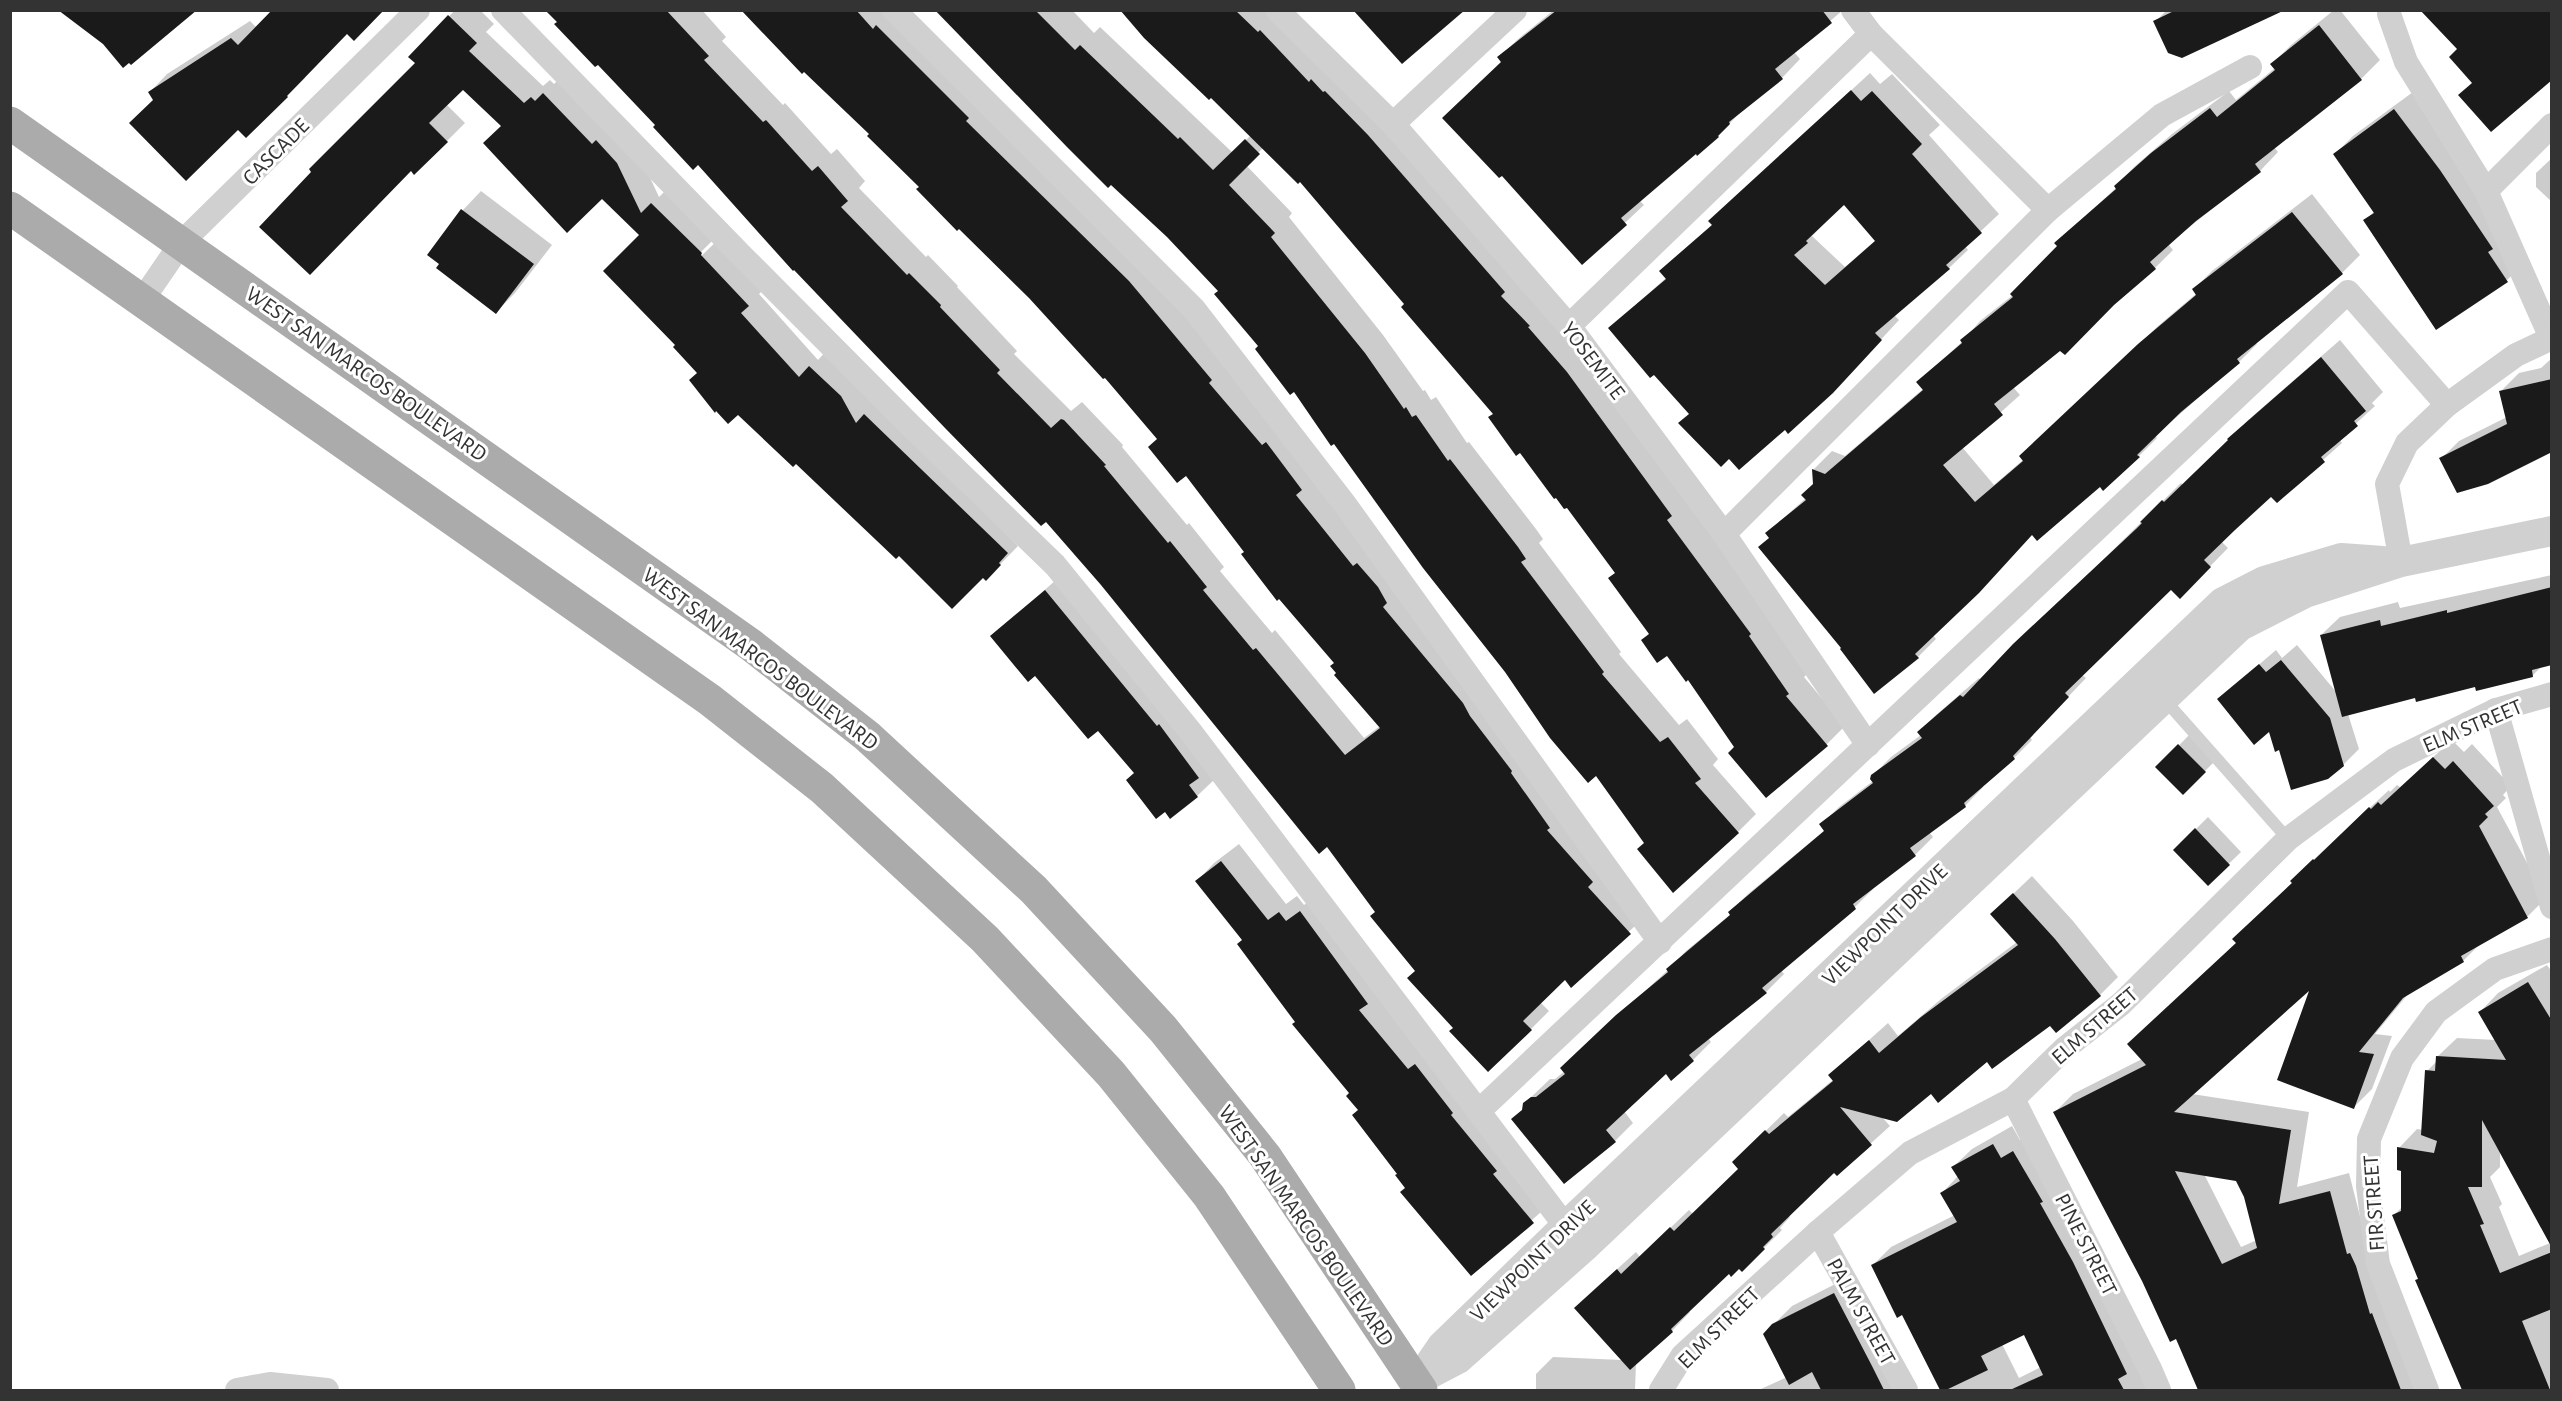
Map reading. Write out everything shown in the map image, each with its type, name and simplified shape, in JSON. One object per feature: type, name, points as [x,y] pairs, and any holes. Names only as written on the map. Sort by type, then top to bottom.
[{"type":"main road","name":"WEST SAN MARCOS BOULEVARD","points":[[10,123],[751,645],[867,736],[1034,890],[1163,1029],[1265,1156],[1415,1387]]},
{"type":"main road","points":[[10,207],[710,700],[831,796],[985,939],[1111,1074],[1209,1196],[1339,1390]]},
{"type":"street","name":"CASCADE","points":[[142,299],[182,242],[418,10]]},
{"type":"street","points":[[502,10],[904,419],[1054,565],[1190,731],[1480,1110],[1574,1237]]},
{"type":"street","points":[[894,10],[1194,309],[1344,503],[1660,942]]},
{"type":"street","name":"YOSEMITE","points":[[1277,10],[1393,124],[1569,326],[1724,534],[1868,745]]},
{"type":"street","points":[[1393,124],[1515,10]]},
{"type":"street","points":[[1853,10],[1872,34],[2048,210]]},
{"type":"street","points":[[2389,10],[2406,62],[2486,190],[2551,338],[2516,355],[2447,405],[2407,443],[2387,484],[2401,562]]},
{"type":"street","points":[[1569,326],[1872,34]]},
{"type":"street","points":[[1724,534],[2048,210],[2162,115],[2250,67]]},
{"type":"street","points":[[2486,190],[2552,125]]},
{"type":"street","points":[[1480,1110],[2348,292],[2447,405]]},
{"type":"street","name":"VIEWPOINT DRIVE","points":[[1574,1237],[2164,699],[2240,626],[2305,593],[2401,562],[2552,531]]},
{"type":"street","name":"VIEWPOINT DRIVE","points":[[1415,1387],[1458,1359],[1574,1237],[2223,602],[2264,581],[2341,558],[2401,562]]},
{"type":"street","name":"ELM STREET","points":[[1661,1390],[1683,1355],[1818,1232],[1910,1153],[2013,1099],[2064,1049],[2121,1004],[2288,840],[2394,760],[2496,711],[2552,694]]},
{"type":"street","points":[[2496,711],[2552,907]]},
{"type":"street","name":"FIR STREET","points":[[2427,1390],[2378,1264],[2368,1186],[2369,1139],[2402,1058],[2436,1012],[2495,969],[2552,949]]},
{"type":"street","name":"PINE STREET","points":[[2013,1099],[2150,1369],[2158,1390]]},
{"type":"street","name":"PALM STREET","points":[[1818,1232],[1906,1390]]},
{"type":"street","points":[[237,1390],[270,1384],[327,1390]]},
{"type":"lane","points":[[2164,699],[2288,840]]},
{"type":"building","points":[[58,10],[197,10],[131,65],[129,63],[123,68],[103,44]]},
{"type":"building","points":[[272,10],[384,10],[354,41],[347,34],[246,138],[238,130],[186,181],[129,123],[153,100],[148,92],[231,38],[238,45]]},
{"type":"building","points":[[545,10],[666,10],[709,56],[704,60],[763,122],[766,120],[812,171],[818,166],[848,201],[841,207],[907,275],[909,273],[941,305],[940,307],[1000,370],[997,373],[1051,428],[1061,419],[1064,420],[1106,465],[1104,466],[1207,587],[1203,590],[1253,650],[1256,648],[1345,755],[1380,728],[1334,675],[1336,673],[1330,666],[1334,663],[1279,599],[1277,601],[1241,554],[1244,552],[1186,476],[1177,483],[1148,447],[1157,439],[1105,378],[1103,379],[1029,298],[959,229],[957,231],[916,189],[919,187],[867,136],[869,134],[804,72],[802,74],[741,10],[856,10],[873,29],[876,25],[969,118],[966,121],[1129,281],[1212,380],[1209,383],[1262,445],[1266,442],[1302,490],[1296,495],[1353,566],[1357,563],[1378,587],[1387,603],[1383,607],[1463,703],[1550,828],[1547,830],[1593,882],[1588,887],[1631,934],[1571,988],[1565,980],[1523,1021],[1532,1030],[1488,1072],[1449,1031],[1453,1028],[1407,978],[1415,971],[1370,916],[1375,912],[1327,847],[1319,854],[1101,585],[1046,522],[1041,526],[945,428],[793,271],[698,165],[693,170],[653,127],[655,125],[598,65],[595,67],[554,24],[557,22]]},
{"type":"building","points":[[935,10],[1035,10],[1075,50],[1080,45],[1213,170],[1245,139],[1260,154],[1229,185],[1275,233],[1271,237],[1365,353],[1404,409],[1406,407],[1412,417],[1416,415],[1448,461],[1450,459],[1518,547],[1526,559],[1521,562],[1604,672],[1602,674],[1660,742],[1668,737],[1701,779],[1695,783],[1739,833],[1673,893],[1637,849],[1644,843],[1596,776],[1588,783],[1550,738],[1505,672],[1423,568],[1334,444],[1331,446],[1294,392],[1290,395],[1255,349],[1258,346],[1214,294],[1218,291],[1167,237],[1111,185],[1108,188]]},
{"type":"building","points":[[1120,10],[1235,10],[1258,32],[1260,30],[1309,82],[1311,79],[1323,92],[1325,91],[1368,135],[1505,292],[1501,296],[1530,326],[1528,327],[1567,372],[1672,516],[1667,520],[1751,634],[1749,636],[1789,694],[1786,696],[1828,746],[1766,798],[1728,753],[1734,747],[1688,680],[1686,682],[1667,656],[1657,663],[1641,640],[1649,634],[1608,578],[1615,573],[1567,508],[1564,509],[1556,498],[1554,499],[1520,453],[1516,456],[1488,417],[1493,414],[1401,307],[1404,304],[1300,182],[1298,184],[1211,98],[1209,100],[1144,38]]},
{"type":"building","points":[[1353,10],[1465,10],[1402,64]]},
{"type":"building","points":[[1557,10],[1822,10],[1832,23],[1775,69],[1783,79],[1729,122],[1730,124],[1719,137],[1621,218],[1627,225],[1582,265],[1502,176],[1499,178],[1442,118],[1501,62],[1497,57]]},
{"type":"building","points":[[2176,10],[2285,10],[2182,58],[2168,53],[2153,21]]},
{"type":"building","points":[[2420,10],[2552,10],[2552,80],[2491,132],[2458,95],[2472,83],[2449,57],[2457,49]]},
{"type":"building","points":[[448,15],[477,43],[469,51],[524,103],[531,97],[535,101],[543,93],[592,144],[596,140],[617,163],[641,213],[651,203],[702,253],[701,255],[749,306],[741,313],[799,377],[809,366],[841,396],[856,423],[864,414],[1008,553],[999,563],[1001,565],[986,581],[983,578],[952,609],[899,556],[896,559],[796,464],[793,467],[738,415],[728,424],[716,411],[715,413],[689,380],[697,373],[673,347],[675,345],[603,271],[639,235],[602,199],[567,233],[483,143],[501,126],[463,90],[429,123],[448,142],[414,175],[411,171],[310,275],[259,227],[311,172],[309,169],[415,63],[408,57]]},
{"type":"building","points":[[2319,25],[2362,80],[2255,164],[2261,172],[2196,221],[2150,262],[2156,269],[2114,305],[2065,355],[2060,351],[1994,404],[2003,415],[1943,465],[1975,502],[2023,461],[2019,456],[2138,344],[2196,295],[2192,289],[2292,212],[2343,274],[2237,359],[2240,363],[2181,412],[2137,455],[2140,457],[2103,491],[2100,487],[2037,541],[2032,535],[1979,593],[1915,654],[1919,658],[1874,694],[1841,648],[1758,547],[1769,538],[1765,533],[1806,500],[1801,495],[1813,484],[1812,469],[1825,474],[1923,390],[1916,382],[1962,343],[1960,340],[2013,297],[2010,294],[2057,246],[2054,243],[2116,189],[2114,186],[2151,153],[2210,108],[2217,117],[2275,70],[2270,64]]},
{"type":"building","points":[[1851,90],[1861,101],[1872,91],[1922,144],[1912,154],[1982,233],[1946,265],[1950,269],[1875,333],[1882,340],[1833,393],[1788,434],[1785,430],[1739,470],[1729,459],[1721,467],[1678,423],[1689,414],[1654,375],[1650,378],[1608,328],[1666,279],[1659,271],[1712,225],[1708,221]],"holes":[[[1844,205],[1875,241],[1825,285],[1794,255]]]},
{"type":"building","points":[[2394,109],[2440,170],[2493,249],[2488,252],[2508,282],[2436,330],[2363,220],[2374,213],[2333,154]]},
{"type":"building","points":[[461,209],[534,264],[496,314],[436,268],[439,264],[427,255]]},
{"type":"building","points":[[2321,357],[2366,411],[2354,421],[2358,426],[2321,457],[2325,462],[2277,503],[2271,497],[2204,560],[2211,567],[2180,599],[2171,590],[2065,693],[2069,697],[2013,756],[2015,759],[1964,803],[1966,807],[1910,848],[1916,856],[1853,904],[1856,909],[1762,988],[1767,993],[1689,1055],[1694,1061],[1671,1081],[1666,1074],[1606,1130],[1616,1142],[1564,1184],[1511,1119],[1522,1110],[1523,1103],[1531,1097],[1536,1097],[1565,1074],[1560,1068],[1616,1015],[1668,972],[1666,969],[1730,915],[1728,912],[1824,831],[1819,824],[1873,783],[1870,779],[1871,775],[1922,738],[1917,732],[1960,695],[1963,697],[2013,644],[2136,529],[2162,500],[2164,502],[2227,439]]},
{"type":"building","points":[[2552,379],[2552,452],[2488,484],[2457,493],[2439,458],[2507,424],[2499,391]]},
{"type":"building","points":[[2552,587],[2552,665],[2532,670],[2533,677],[2476,691],[2475,687],[2416,702],[2415,698],[2342,717],[2320,635],[2380,620],[2381,626],[2447,610],[2447,613]]},
{"type":"building","points":[[1045,590],[1157,726],[1159,724],[1199,778],[1189,785],[1198,797],[1170,819],[1165,812],[1156,819],[1126,780],[1134,773],[1098,731],[1088,739],[1035,676],[1028,682],[990,636]]},
{"type":"building","points":[[2281,660],[2330,718],[2344,766],[2328,779],[2291,790],[2279,750],[2275,752],[2269,732],[2254,745],[2217,699],[2259,664],[2266,672]]},
{"type":"building","points":[[2178,744],[2206,772],[2183,795],[2155,767]]},
{"type":"building","points":[[2433,757],[2445,769],[2453,761],[2494,806],[2485,814],[2488,817],[2479,826],[2528,918],[2461,956],[2464,962],[2403,998],[2359,1052],[2374,1054],[2354,1109],[2277,1080],[2309,991],[2174,1112],[2291,1130],[2279,1204],[2330,1191],[2347,1254],[2350,1253],[2356,1266],[2370,1314],[2372,1313],[2401,1390],[2198,1390],[2176,1339],[2170,1342],[2142,1281],[2053,1112],[2146,1065],[2127,1044],[2236,943],[2232,939],[2292,883],[2290,881],[2313,859],[2369,807],[2371,809],[2378,802],[2381,805]],"holes":[[[2175,1171],[2236,1181],[2244,1197],[2257,1248],[2222,1264]]]},
{"type":"building","points":[[2195,828],[2230,865],[2208,886],[2173,850]]},
{"type":"building","points":[[1221,861],[1268,920],[1279,912],[1286,921],[1300,911],[1368,1004],[1359,1010],[1408,1069],[1415,1064],[1453,1113],[1451,1115],[1497,1171],[1493,1174],[1534,1223],[1471,1276],[1400,1192],[1405,1188],[1395,1175],[1397,1174],[1352,1115],[1358,1110],[1346,1096],[1349,1093],[1292,1024],[1295,1022],[1237,944],[1242,940],[1195,881]]},
{"type":"building","points":[[2013,893],[2055,939],[2101,996],[2056,1033],[2050,1026],[1992,1069],[1987,1062],[1938,1103],[1931,1094],[1897,1122],[1840,1107],[1872,1145],[1837,1176],[1834,1173],[1771,1234],[1773,1237],[1763,1247],[1765,1249],[1742,1272],[1739,1269],[1731,1277],[1729,1274],[1671,1329],[1673,1332],[1630,1370],[1574,1308],[1617,1269],[1621,1274],[1670,1227],[1674,1231],[1738,1169],[1732,1162],[1765,1130],[1769,1134],[1833,1081],[1828,1075],[1869,1040],[1879,1053],[1921,1017],[2018,945],[1990,914]]},
{"type":"building","points":[[2528,982],[2552,1021],[2552,1248],[2482,1120],[2482,1187],[2468,1187],[2484,1224],[2480,1225],[2500,1273],[2552,1252],[2552,1309],[2522,1321],[2550,1390],[2462,1390],[2415,1280],[2418,1279],[2392,1215],[2401,1211],[2401,1171],[2397,1170],[2397,1147],[2434,1153],[2437,1141],[2421,1135],[2425,1070],[2435,1071],[2436,1056],[2506,1060],[2478,1012]]},
{"type":"building","points":[[1993,1144],[2001,1158],[2013,1151],[2043,1202],[2040,1203],[2073,1262],[2127,1374],[2118,1379],[2124,1390],[2010,1390],[2043,1375],[2024,1335],[1981,1356],[1988,1370],[1946,1390],[1940,1390],[1902,1315],[1897,1318],[1871,1265],[1957,1222],[1940,1193],[1960,1181],[1951,1167]]},
{"type":"building","points":[[1834,1293],[1884,1390],[1821,1390],[1812,1372],[1789,1385],[1763,1334],[1772,1324]]}]
